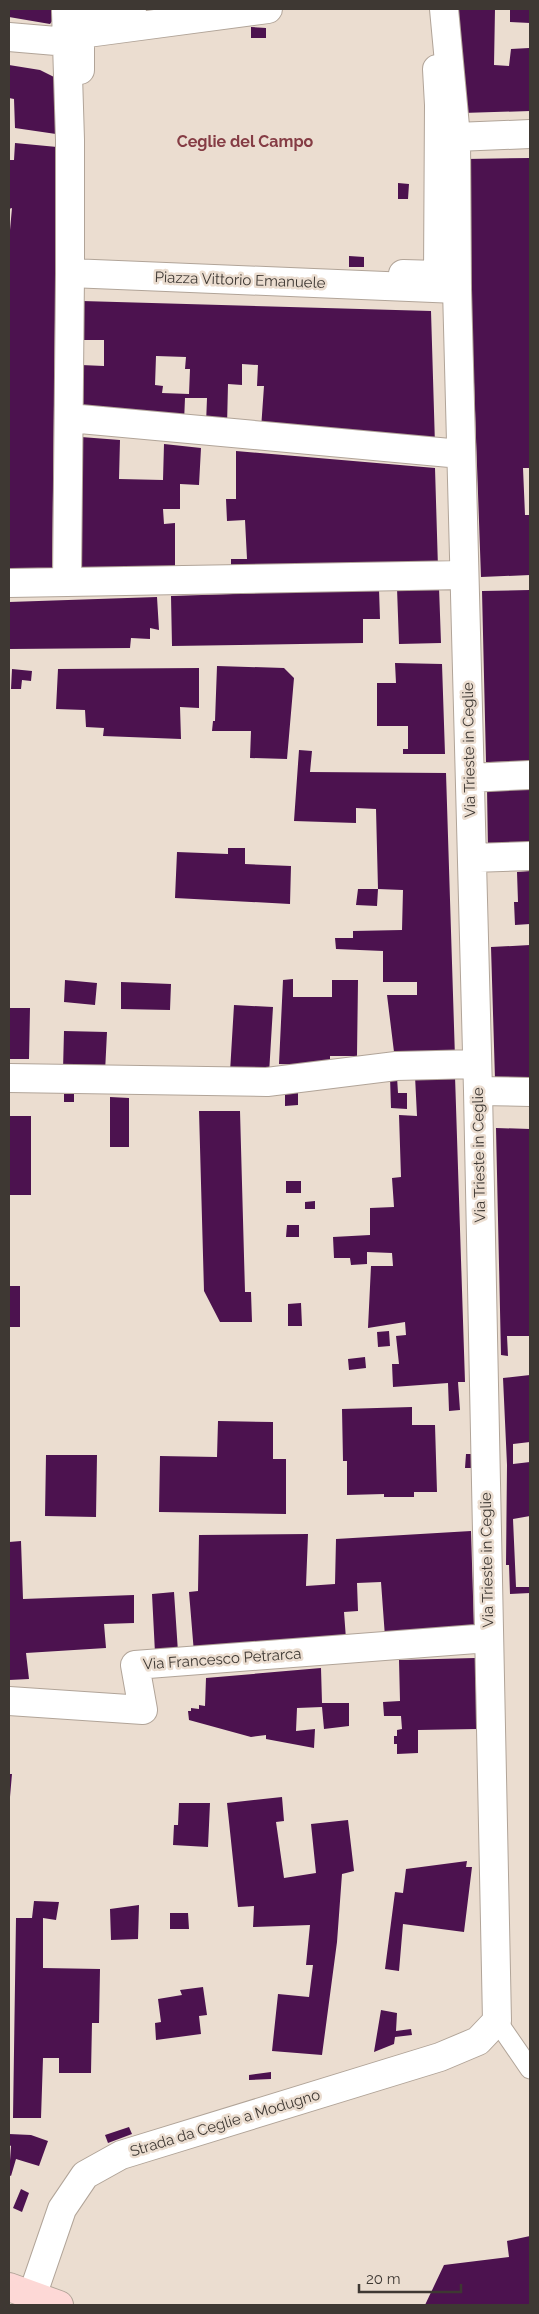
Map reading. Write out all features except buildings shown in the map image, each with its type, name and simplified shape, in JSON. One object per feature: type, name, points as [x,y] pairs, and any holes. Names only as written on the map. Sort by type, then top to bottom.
[{"type":"main road","points":[[23,2296],[59,2305]]},
{"type":"street","points":[[67,582],[70,273],[68,42],[66,10],[132,9]]},
{"type":"street","points":[[268,9],[80,34],[78,264],[438,275],[439,106],[432,9]]},
{"type":"street","points":[[444,9],[456,137],[457,289]]},
{"type":"street","points":[[9,37],[68,42]]},
{"type":"street","points":[[456,137],[530,134]]},
{"type":"street","name":"Piazza Vittorio Emanuele","points":[[70,273],[457,289]]},
{"type":"street","name":"Via Trieste in Ceglie","points":[[457,289],[478,1091],[496,2021]]},
{"type":"street","points":[[69,418],[461,454]]},
{"type":"street","points":[[9,583],[464,574]]},
{"type":"street","points":[[470,778],[530,775]]},
{"type":"street","points":[[472,858],[530,856]]},
{"type":"street","points":[[9,1078],[267,1082],[396,1066],[477,1064]]},
{"type":"street","points":[[478,1091],[530,1092]]},
{"type":"street","name":"Via Francesco Petrarca","points":[[9,1701],[144,1710],[135,1666],[489,1638]]},
{"type":"street","name":"Strada da Ceglie a Modugno","points":[[23,2296],[62,2209],[85,2175],[121,2155],[440,2056],[478,2041],[496,2021]]},
{"type":"lane","points":[[496,2021],[530,2069]]},
{"type":"district","name":"Ceglie del Campo","points":[[245,141]]}]
